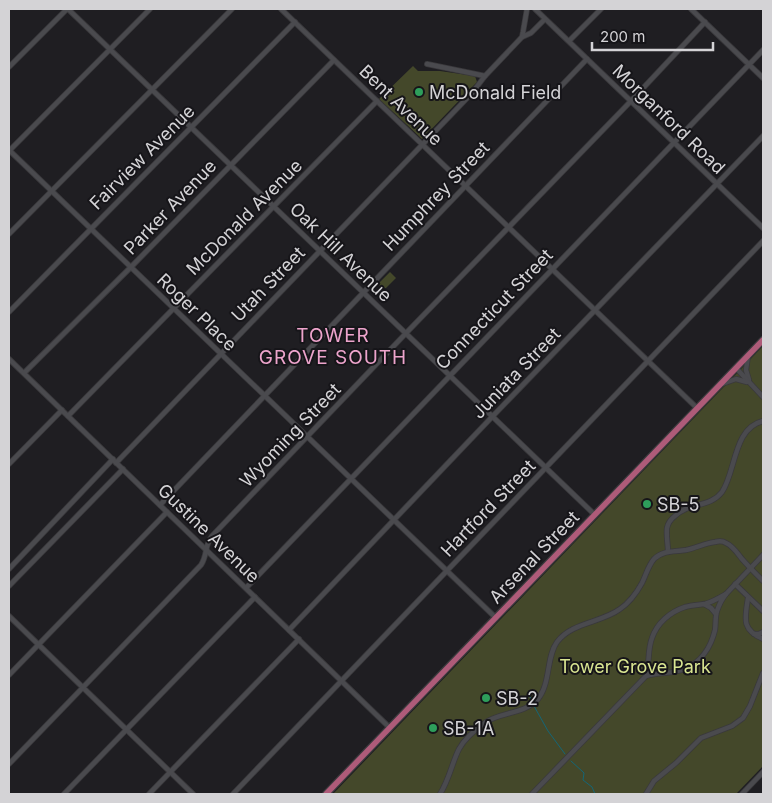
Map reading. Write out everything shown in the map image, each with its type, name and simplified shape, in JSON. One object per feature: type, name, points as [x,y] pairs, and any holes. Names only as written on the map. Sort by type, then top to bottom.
[{"type":"main road","name":"Arsenal Street","points":[[326,794],[763,340]]},
{"type":"street","name":"Oak Hill Avenue","points":[[67,9],[595,515]]},
{"type":"street","points":[[9,67],[67,9]]},
{"type":"street","points":[[9,150],[150,9]]},
{"type":"street","points":[[9,234],[232,9]]},
{"type":"street","name":"Bent Avenue","points":[[281,9],[697,408]]},
{"type":"street","points":[[522,37],[527,9]]},
{"type":"street","name":"Morganford Road","points":[[534,9],[763,228]]},
{"type":"street","points":[[569,41],[601,9]]},
{"type":"street","points":[[691,9],[763,78]]},
{"type":"street","name":"Utah Street","points":[[9,569],[221,354],[474,90],[522,37],[531,33],[545,19]]},
{"type":"street","name":"Fairview Avenue","points":[[9,312],[295,22]]},
{"type":"street","name":"Wyoming Street","points":[[9,764],[201,565],[206,558],[207,543],[212,536],[706,22]]},
{"type":"street","name":"Connecticut Street","points":[[246,588],[763,50]]},
{"type":"street","name":"Humphrey Street","points":[[160,505],[588,59]]},
{"type":"street","name":"Parker Avenue","points":[[24,373],[334,60]]},
{"type":"street","points":[[427,64],[485,76]]},
{"type":"street","name":"McDonald Avenue","points":[[68,416],[378,101]]},
{"type":"street","name":"Juniata Street","points":[[289,630],[763,136]]},
{"type":"street","name":"Roger Place","points":[[9,150],[496,618]]},
{"type":"street","name":"Hartford Street","points":[[233,794],[763,241]]},
{"type":"street","points":[[748,356],[746,370],[751,384]]},
{"type":"street","name":"Gustine Avenue","points":[[9,359],[390,728]]},
{"type":"street","points":[[736,368],[763,397]]},
{"type":"street","points":[[718,387],[734,379],[742,379],[751,384]]},
{"type":"street","points":[[9,464],[62,410]]},
{"type":"street","points":[[668,552],[667,529],[669,522],[682,509],[708,503],[717,497],[726,486],[735,454],[744,437],[753,426],[763,421]]},
{"type":"street","points":[[9,586],[123,469]]},
{"type":"street","points":[[9,675],[167,512]]},
{"type":"street","points":[[440,794],[449,777],[458,751],[470,735],[491,719],[531,705],[538,698],[546,683],[554,647],[560,639],[576,628],[602,619],[621,609],[640,586],[649,567],[660,554],[721,542],[730,546],[763,582]]},
{"type":"street","points":[[646,676],[674,673],[683,670],[696,663],[702,657],[710,645],[715,630],[719,604],[763,555]]},
{"type":"street","points":[[735,584],[763,611]]},
{"type":"street","points":[[532,794],[646,676],[648,672],[649,646],[661,622],[671,613],[716,600],[726,594]]},
{"type":"street","points":[[64,794],[255,597]]},
{"type":"street","points":[[748,598],[746,623],[753,634],[763,639]]},
{"type":"street","points":[[704,604],[716,614]]},
{"type":"street","points":[[9,616],[193,794]]},
{"type":"street","points":[[753,634],[763,632]]},
{"type":"street","points":[[149,794],[299,639]]},
{"type":"street","points":[[646,794],[654,781],[676,763],[701,738],[732,726],[743,718],[750,706],[763,673]]},
{"type":"street","points":[[742,794],[763,772]]},
{"type":"green space","points":[[413,66],[418,71],[440,71],[475,76],[477,82],[422,139],[379,99]]},
{"type":"green space","points":[[390,272],[396,278],[386,288],[382,288],[378,284]]},
{"type":"green space","name":"Tower Grove Park","points":[[763,346],[763,766],[736,794],[333,794]]},
{"type":"waterway","points":[[528,693],[532,701]]},
{"type":"waterway","points":[[534,706],[548,731],[565,754]]},
{"type":"waterway","points":[[571,761],[584,773],[583,780],[592,787],[595,794]]},
{"type":"place","name":"McDonald Field","points":[[419,92]]},
{"type":"place","name":"SB-5","points":[[647,504]]},
{"type":"place","name":"SB-2","points":[[486,698]]},
{"type":"place","name":"SB-1A","points":[[433,728]]},
{"type":"district","name":"TOWER GROVE SOUTH","points":[[333,346]]}]
